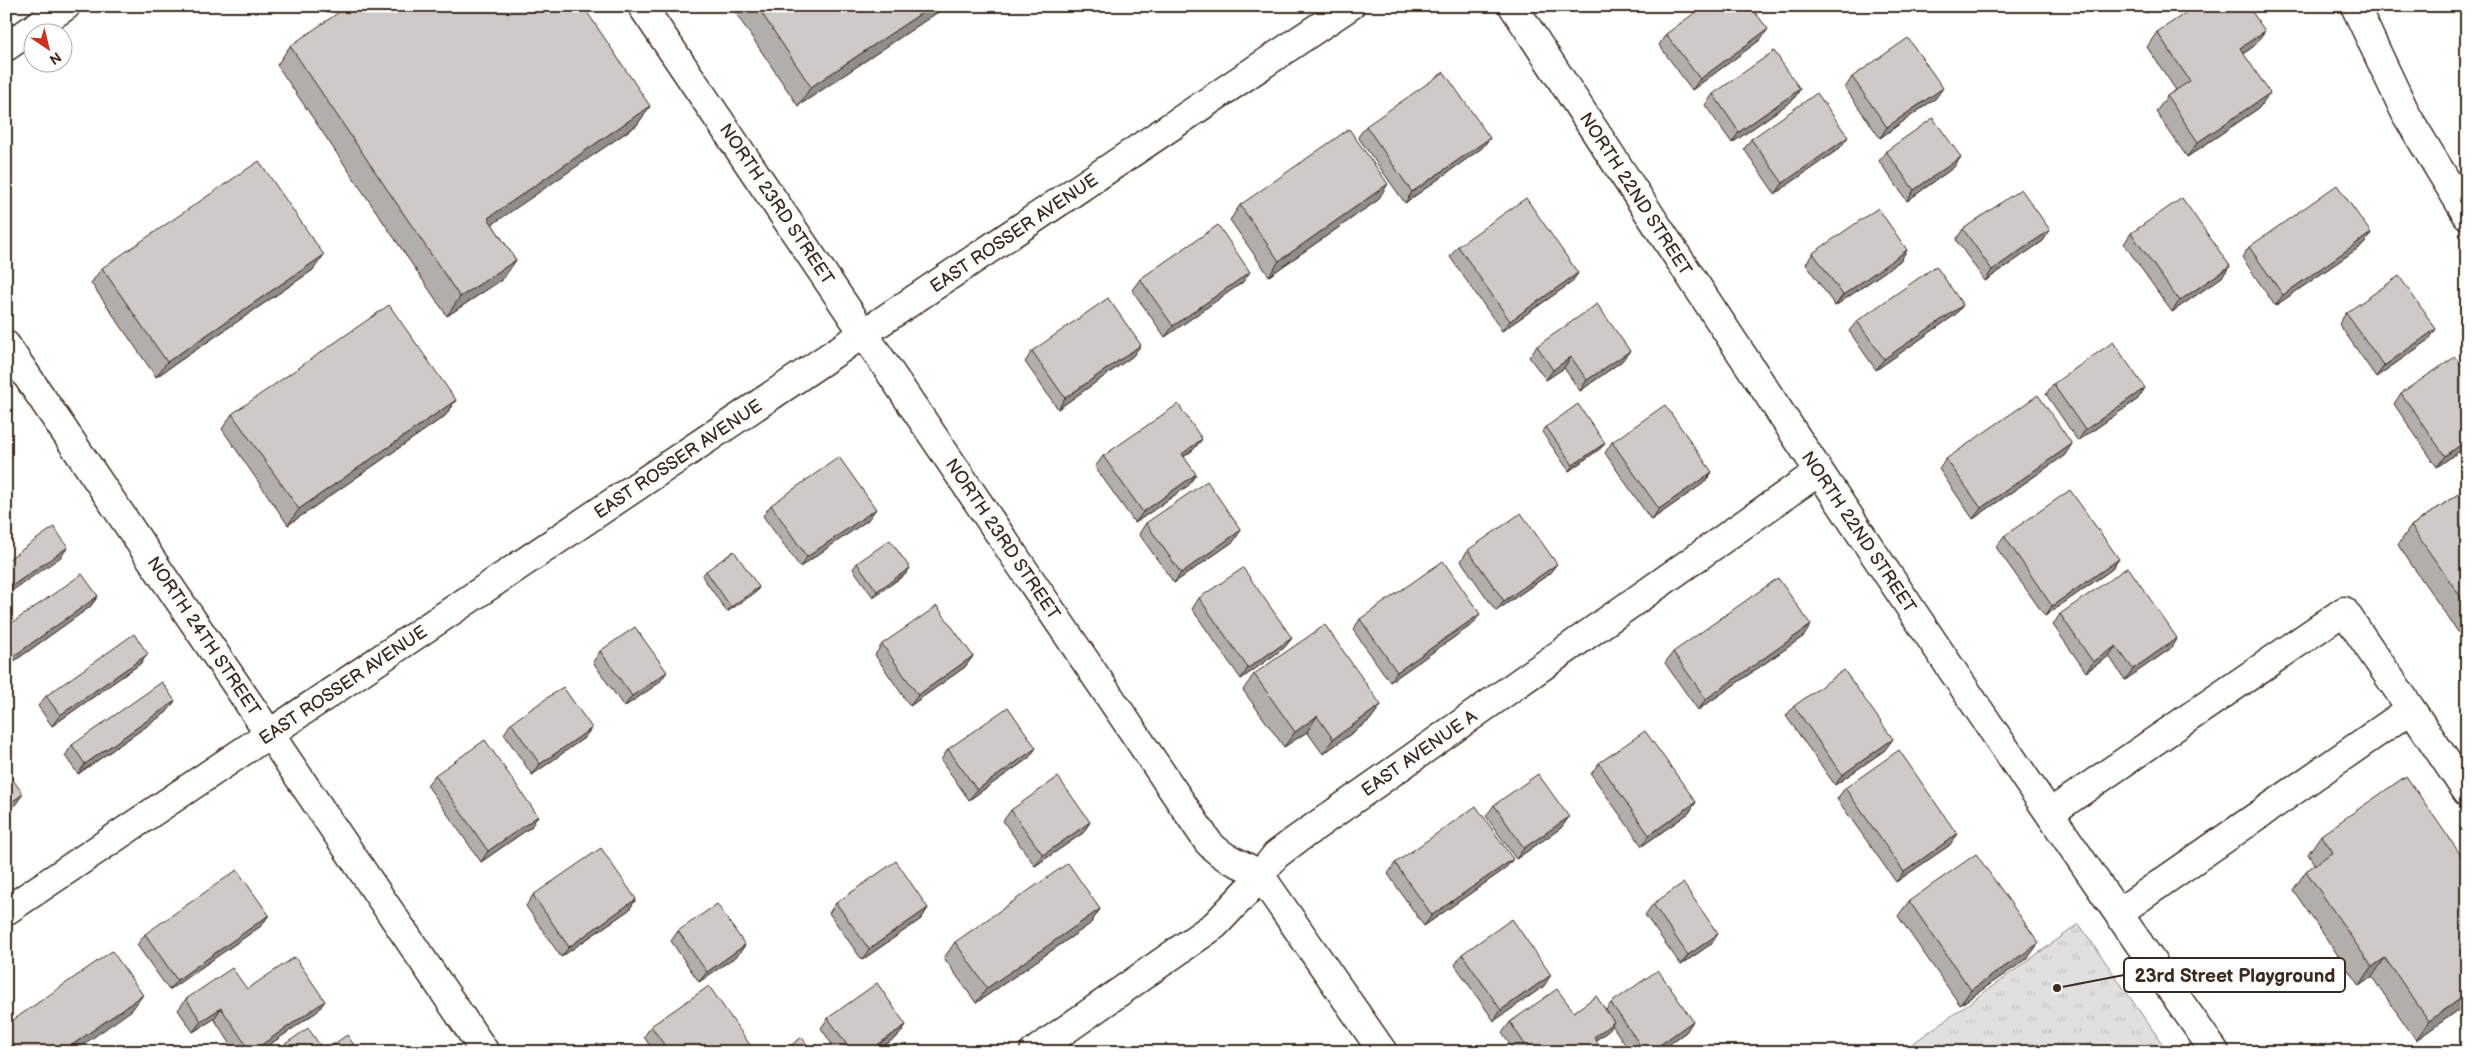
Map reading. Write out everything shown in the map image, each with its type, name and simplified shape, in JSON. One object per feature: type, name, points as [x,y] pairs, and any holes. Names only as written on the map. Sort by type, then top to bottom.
[{"type":"street","points":[[6,47],[66,6]]},
{"type":"street","name":"NORTH 23RD STREET","points":[[642,6],[1208,842],[1220,855],[1247,866],[1260,875],[1383,1052]]},
{"type":"street","name":"EAST ROSSER AVENUE","points":[[6,911],[1350,6]]},
{"type":"street","name":"NORTH 22ND STREET","points":[[1513,6],[1818,472],[2118,913],[2215,1052]]},
{"type":"street","points":[[2355,6],[2407,116],[2467,215]]},
{"type":"street","name":"NORTH 24TH STREET","points":[[6,345],[485,1052]]},
{"type":"street","name":"EAST AVENUE A","points":[[1034,1052],[1215,925],[1238,902],[1276,855],[1296,840],[1818,472]]},
{"type":"street","points":[[2050,813],[2344,611],[2467,792]]},
{"type":"street","points":[[2118,913],[2411,709]]},
{"type":"green space","points":[[2079,924],[2168,1052],[1901,1052]]},
{"type":"building","points":[[348,6],[583,6],[650,106],[488,218],[516,260],[460,297],[290,46]]},
{"type":"building","points":[[757,6],[932,6],[811,87]]},
{"type":"building","points":[[1704,6],[1750,6],[1768,29],[1700,79],[1666,34]]},
{"type":"building","points":[[2196,6],[2248,6],[2265,31],[2240,48],[2270,93],[2198,142],[2167,96],[2190,81],[2157,32]]},
{"type":"building","points":[[1908,38],[1943,88],[1887,127],[1852,77]]},
{"type":"building","points":[[1774,51],[1800,89],[1739,132],[1713,94]]},
{"type":"building","points":[[1444,72],[1490,138],[1412,192],[1366,126]]},
{"type":"building","points":[[1817,93],[1848,137],[1783,183],[1751,139]]},
{"type":"building","points":[[1933,118],[1961,157],[1914,190],[1886,151]]},
{"type":"building","points":[[1349,129],[1388,184],[1279,261],[1240,205]]},
{"type":"building","points":[[259,161],[324,255],[167,362],[102,268]]},
{"type":"building","points":[[2337,185],[2371,233],[2283,295],[2249,247]]},
{"type":"building","points":[[2021,189],[2050,230],[1992,270],[1963,229]]},
{"type":"building","points":[[1526,198],[1578,273],[1510,321],[1458,246]]},
{"type":"building","points":[[2182,198],[2230,266],[2179,301],[2131,233]]},
{"type":"building","points":[[1878,208],[1907,250],[1843,295],[1813,253]]},
{"type":"building","points":[[1218,225],[1250,272],[1173,326],[1140,279]]},
{"type":"building","points":[[1936,266],[1963,305],[1884,359],[1857,321]]},
{"type":"building","points":[[2399,276],[2436,329],[2384,366],[2346,313]]},
{"type":"building","points":[[1108,298],[1141,345],[1065,398],[1032,351]]},
{"type":"building","points":[[1597,304],[1630,351],[1587,380],[1571,357],[1553,370],[1537,346]]},
{"type":"building","points":[[389,305],[456,400],[299,509],[232,414]]},
{"type":"building","points":[[2113,342],[2145,388],[2085,430],[2053,384]]},
{"type":"building","points":[[2455,357],[2467,374],[2467,440],[2445,456],[2401,393]]},
{"type":"building","points":[[2038,395],[2072,444],[1981,508],[1946,459]]},
{"type":"building","points":[[1178,404],[1202,439],[1182,454],[1196,474],[1143,512],[1103,456]]},
{"type":"building","points":[[1578,404],[1605,443],[1573,465],[1546,427]]},
{"type":"building","points":[[1665,405],[1712,472],[1659,509],[1612,442]]},
{"type":"building","points":[[839,457],[876,509],[807,557],[771,505]]},
{"type":"building","points":[[6,474],[10,477],[6,482]]},
{"type":"building","points":[[1207,481],[1241,530],[1181,573],[1146,523]]},
{"type":"building","points":[[2467,488],[2467,606],[2411,526]]},
{"type":"building","points":[[2070,490],[2119,559],[2052,606],[2004,536]]},
{"type":"building","points":[[1521,513],[1557,564],[1504,601],[1468,550]]},
{"type":"building","points":[[54,527],[68,547],[6,590],[6,561]]},
{"type":"building","points":[[890,540],[910,568],[877,591],[857,563]]},
{"type":"building","points":[[734,551],[759,587],[731,607],[706,571]]},
{"type":"building","points":[[1443,561],[1480,614],[1397,672],[1360,619]]},
{"type":"building","points":[[2128,567],[2177,638],[2133,669],[2116,646],[2093,662],[2060,614]]},
{"type":"building","points":[[1243,568],[1292,638],[1248,668],[1199,598]]},
{"type":"building","points":[[82,574],[98,596],[11,658],[6,651],[6,627]]},
{"type":"building","points":[[1778,578],[1811,625],[1706,699],[1673,652]]},
{"type":"building","points":[[937,606],[973,656],[918,695],[882,644]]},
{"type":"building","points":[[1325,625],[1381,705],[1333,739],[1317,716],[1295,732],[1254,674]]},
{"type":"building","points":[[635,627],[667,672],[632,696],[600,651]]},
{"type":"building","points":[[134,634],[148,654],[60,715],[46,696]]},
{"type":"building","points":[[1844,670],[1893,739],[1842,775],[1794,706]]},
{"type":"building","points":[[162,682],[175,701],[85,764],[72,745]]},
{"type":"building","points":[[563,687],[592,728],[540,764],[511,723]]},
{"type":"building","points":[[1008,707],[1036,748],[977,790],[948,749]]},
{"type":"building","points":[[1645,731],[1696,802],[1649,835],[1599,763]]},
{"type":"building","points":[[485,740],[538,816],[488,851],[435,775]]},
{"type":"building","points":[[1899,750],[1957,834],[1904,872],[1845,788]]},
{"type":"building","points":[[6,770],[23,794],[6,806]]},
{"type":"building","points":[[1538,774],[1569,817],[1524,848],[1494,805]]},
{"type":"building","points":[[2406,776],[2467,864],[2467,994],[2429,1021],[2385,958],[2372,967],[2306,871],[2333,852],[2321,835]]},
{"type":"building","points":[[1058,777],[1090,822],[1043,855],[1011,810]]},
{"type":"building","points":[[1476,806],[1513,859],[1432,915],[1395,863]]},
{"type":"building","points":[[601,848],[636,899],[569,947],[533,895]]},
{"type":"building","points":[[1976,854],[2039,943],[1971,990],[1909,901]]},
{"type":"building","points":[[896,861],[928,908],[869,949],[836,903]]},
{"type":"building","points":[[1068,863],[1100,909],[987,988],[955,942]]},
{"type":"building","points":[[237,870],[269,915],[177,980],[145,934]]},
{"type":"building","points":[[1683,883],[1718,934],[1688,955],[1653,904]]},
{"type":"building","points":[[717,904],[745,945],[707,972],[678,931]]},
{"type":"building","points":[[1512,919],[1551,975],[1501,1010],[1462,954]]},
{"type":"building","points":[[112,951],[143,995],[62,1052],[6,1052],[6,1025]]},
{"type":"building","points":[[295,957],[325,1001],[251,1052],[221,1008],[201,1021],[186,999],[232,968],[247,989]]},
{"type":"building","points":[[1658,970],[1693,1021],[1650,1052],[1645,1052],[1611,1003]]},
{"type":"building","points":[[877,983],[906,1025],[867,1052],[852,1052],[828,1018]]},
{"type":"building","points":[[709,986],[755,1052],[657,1052],[665,1046],[651,1026]]},
{"type":"building","points":[[1557,989],[1574,1012],[1596,996],[1614,1022],[1594,1037],[1604,1052],[1530,1052],[1510,1022]]},
{"type":"building","points":[[308,1028],[324,1051],[347,1035],[359,1052],[274,1052]]},
{"type":"building","points":[[802,1037],[812,1052],[782,1052]]},
{"type":"place","name":"23rd Street Playground","points":[[2057,988]]}]
